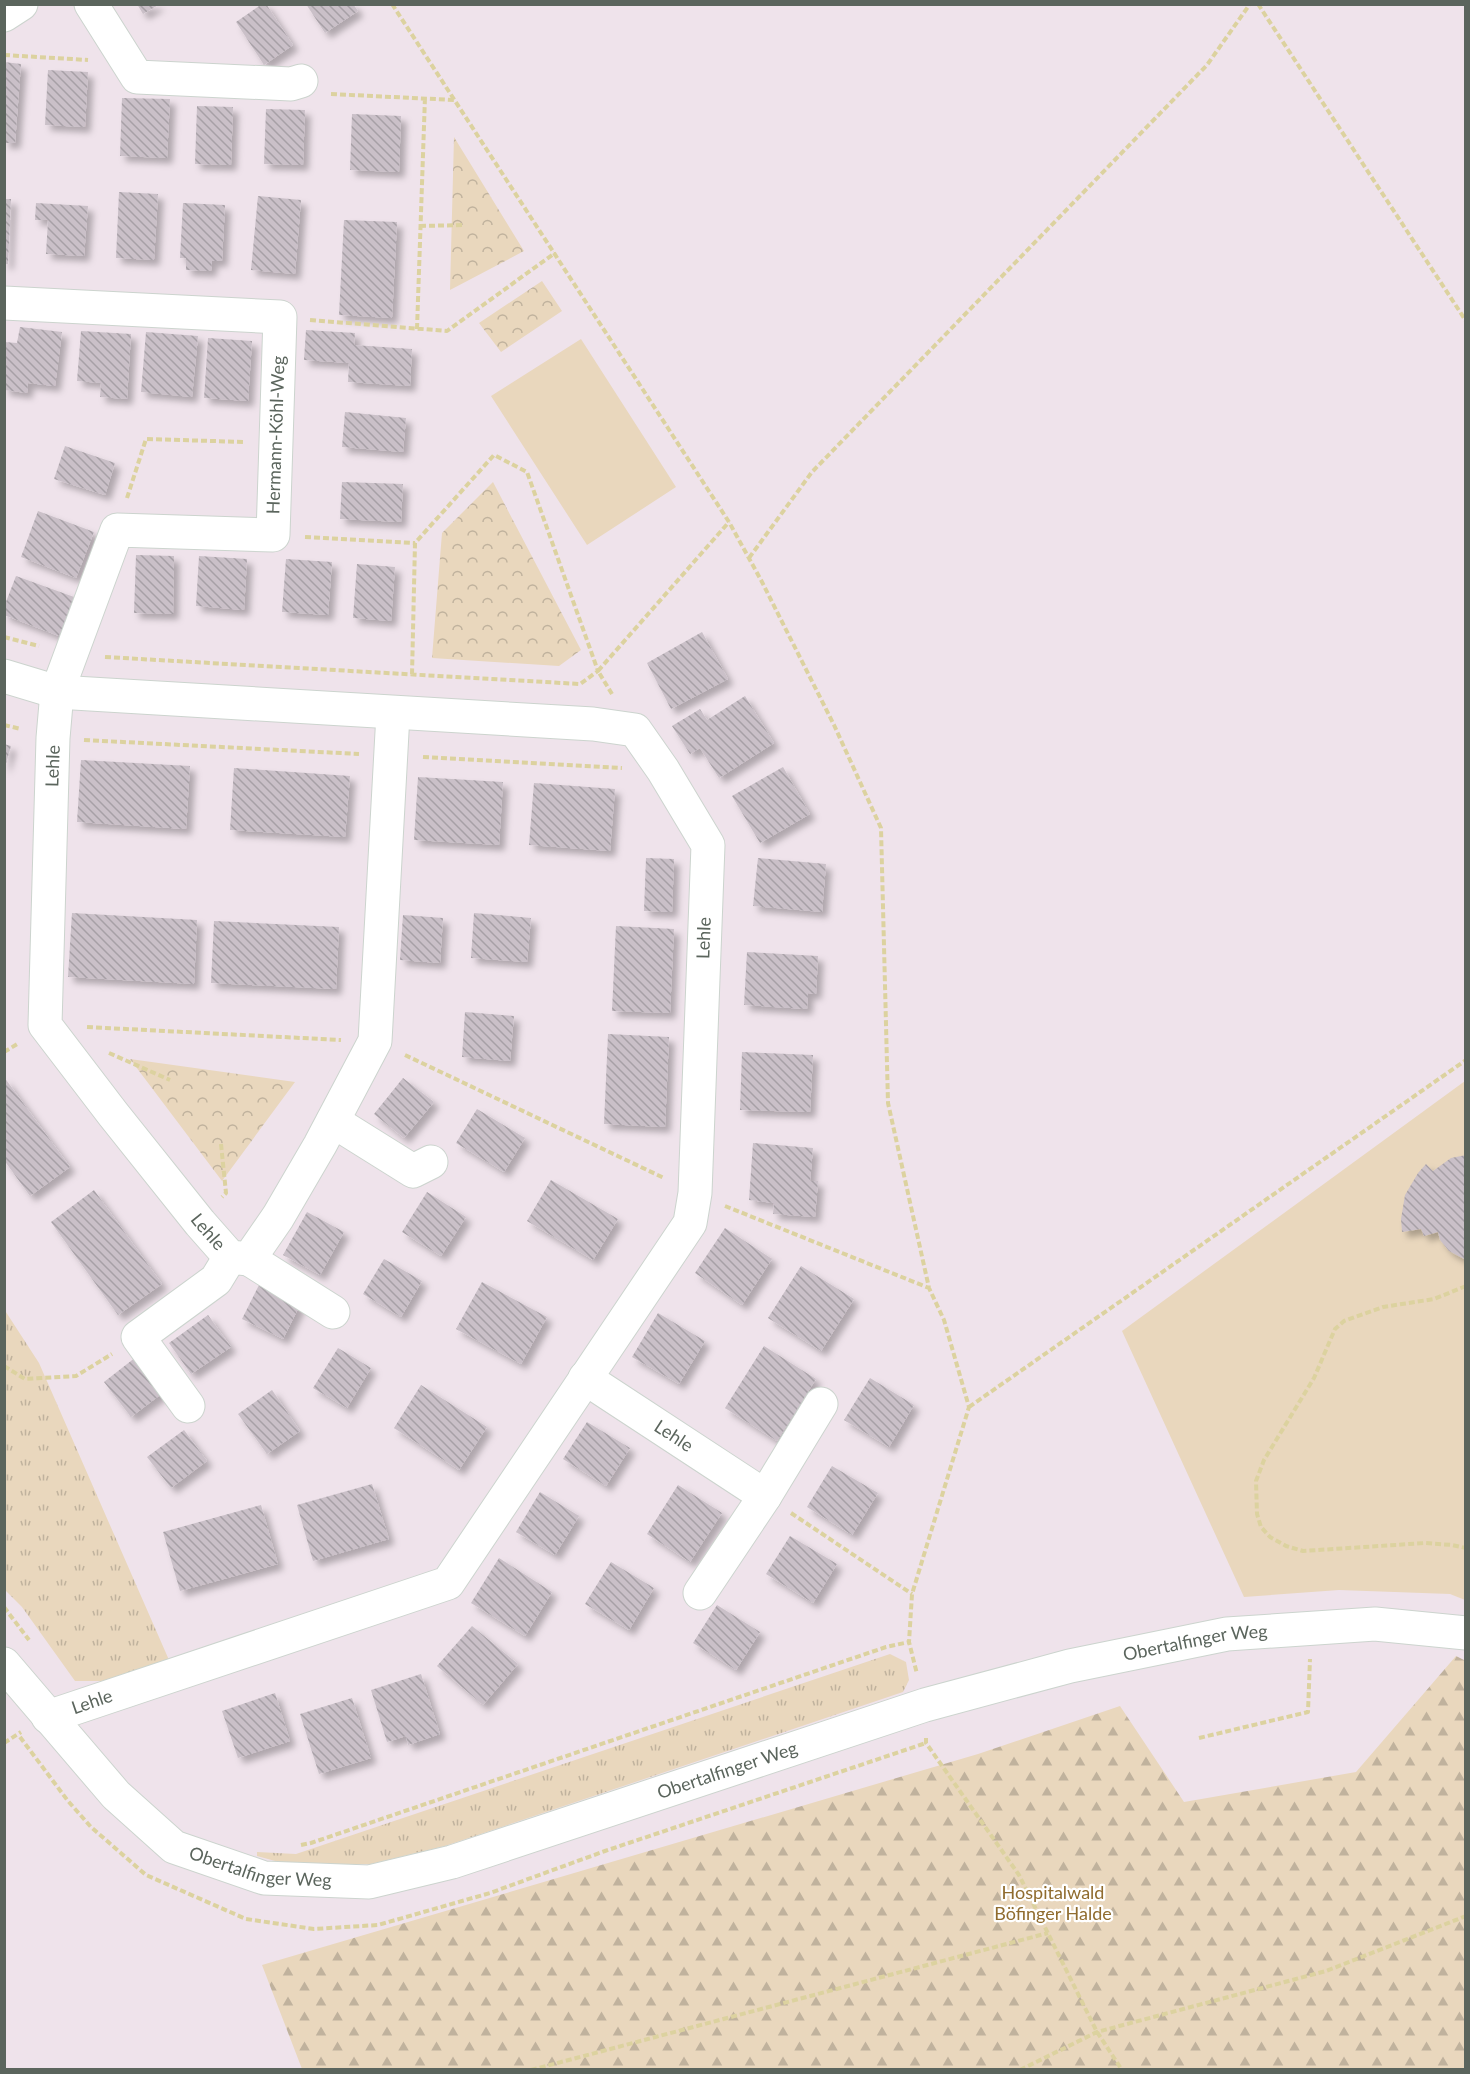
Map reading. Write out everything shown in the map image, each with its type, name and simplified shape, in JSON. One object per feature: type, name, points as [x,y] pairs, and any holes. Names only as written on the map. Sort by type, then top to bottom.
[{"type":"street","points":[[4,15],[21,4]]},
{"type":"street","points":[[91,4],[137,76],[291,84],[301,81]]},
{"type":"street","points":[[4,303],[280,317]]},
{"type":"street","name":"Hermann-Köhl-Weg","points":[[117,530],[273,535],[280,317]]},
{"type":"street","points":[[57,692],[117,530]]},
{"type":"street","points":[[4,676],[57,692],[393,714],[593,724],[635,730]]},
{"type":"street","name":"Lehle","points":[[57,692],[53,738],[45,1025],[200,1223],[239,1258],[278,1217],[333,1121],[375,1041],[393,714]]},
{"type":"street","name":"Lehle","points":[[48,1718],[448,1583],[690,1223],[695,1194],[708,844],[663,770],[635,730]]},
{"type":"street","points":[[333,1121],[413,1171],[431,1162]]},
{"type":"street","points":[[188,1406],[138,1337],[216,1280],[239,1258],[335,1313]]},
{"type":"street","name":"Lehle","points":[[585,1378],[765,1496]]},
{"type":"street","points":[[700,1593],[765,1496],[821,1404]]},
{"type":"street","name":"Obertalfinger Weg","points":[[4,1664],[116,1795],[174,1847],[264,1878],[369,1882],[452,1862],[925,1705],[1070,1665],[1227,1634],[1375,1624],[1466,1634]]},
{"type":"path","points":[[291,1846],[311,1843],[886,1647],[909,1642],[912,1594],[969,1407],[944,1320],[929,1288],[888,1103],[881,828],[829,715],[729,522],[392,4]]},
{"type":"path","points":[[749,558],[812,472],[1207,65],[1250,4]]},
{"type":"path","points":[[1258,4],[1466,321]]},
{"type":"path","points":[[4,55],[127,62]]},
{"type":"path","points":[[301,81],[327,94],[454,100]]},
{"type":"path","points":[[417,329],[425,97]]},
{"type":"path","points":[[420,226],[464,225]]},
{"type":"path","points":[[280,317],[447,331],[555,253]]},
{"type":"path","points":[[117,530],[146,439],[276,442]]},
{"type":"path","points":[[412,675],[415,543],[494,455],[527,472],[598,671],[635,730]]},
{"type":"path","points":[[4,637],[71,655],[580,684],[598,671],[729,522]]},
{"type":"path","points":[[273,535],[415,543]]},
{"type":"path","points":[[4,725],[53,738],[663,770]]},
{"type":"path","points":[[45,1025],[375,1041],[695,1194],[929,1288]]},
{"type":"path","points":[[969,1407],[1466,1060]]},
{"type":"path","points":[[200,1223],[226,1193],[221,1144]]},
{"type":"path","points":[[1466,1286],[1434,1299],[1383,1307],[1344,1321],[1335,1329],[1314,1378],[1264,1460],[1256,1481],[1257,1514],[1261,1527],[1270,1537],[1286,1546],[1303,1551],[1425,1543],[1466,1548]]},
{"type":"path","points":[[4,1365],[25,1379],[76,1376],[138,1337]]},
{"type":"path","points":[[765,1496],[912,1594]]},
{"type":"path","points":[[1199,1738],[1308,1712],[1309,1628]]},
{"type":"path","points":[[925,1705],[926,1743],[1019,1875],[1097,2032],[1122,2070]]},
{"type":"path","points":[[4,1743],[17,1734]]},
{"type":"path","points":[[1020,2070],[1097,2032],[1326,1971],[1466,1916]]},
{"type":"path","points":[[531,2070],[1048,1933]]},
{"type":"green space","points":[[454,137],[524,251],[450,290]]},
{"type":"green space","points":[[542,281],[562,311],[501,352],[479,323]]},
{"type":"green space","points":[[581,339],[676,487],[587,545],[491,396]]},
{"type":"green space","points":[[493,482],[581,650],[559,666],[432,658],[442,533]]},
{"type":"green space","points":[[130,1059],[295,1082],[222,1181]]},
{"type":"green space","points":[[1465,1081],[1465,1600],[1450,1594],[1339,1590],[1244,1597],[1122,1331]]},
{"type":"green space","points":[[4,1309],[39,1363],[169,1660],[109,1681],[75,1681],[22,1607],[5,1590]]},
{"type":"green space","points":[[890,1654],[906,1662],[909,1680],[903,1692],[445,1846],[371,1864],[286,1864],[257,1856],[257,1852],[296,1854]]},
{"type":"green space","name":"Hospitalwald Böfinger Halde","points":[[1456,1656],[1466,1661],[1465,2069],[302,2069],[262,1965],[978,1754],[1120,1706],[1184,1802],[1356,1772]]},
{"type":"building","points":[[137,4],[160,4],[143,14]]},
{"type":"building","points":[[262,4],[266,4],[293,45],[264,65],[236,22]]},
{"type":"building","points":[[306,4],[353,4],[358,11],[325,33]]},
{"type":"building","points":[[4,62],[21,64],[15,143],[4,143]]},
{"type":"building","points":[[48,70],[88,72],[85,127],[45,125]]},
{"type":"building","points":[[122,98],[170,99],[167,158],[120,156]]},
{"type":"building","points":[[197,106],[233,107],[231,165],[195,164]]},
{"type":"building","points":[[266,109],[305,110],[303,165],[264,164]]},
{"type":"building","points":[[352,114],[401,116],[399,172],[350,170]]},
{"type":"building","points":[[119,192],[158,194],[154,260],[116,258]]},
{"type":"building","points":[[258,196],[301,200],[295,274],[251,270]]},
{"type":"building","points":[[4,199],[11,199],[8,264],[4,264]]},
{"type":"building","points":[[36,203],[88,206],[84,256],[46,254],[48,220],[35,220]]},
{"type":"building","points":[[183,203],[225,205],[222,261],[212,261],[211,271],[186,270],[186,258],[180,258]]},
{"type":"building","points":[[344,220],[397,222],[392,318],[339,315]]},
{"type":"building","points":[[20,327],[62,332],[55,386],[28,383],[27,393],[4,390],[4,342],[17,343]]},
{"type":"building","points":[[306,330],[355,333],[354,345],[412,349],[410,386],[348,382],[349,363],[304,360]]},
{"type":"building","points":[[81,331],[131,334],[127,399],[100,397],[101,383],[77,381]]},
{"type":"building","points":[[146,332],[198,336],[192,397],[141,392]]},
{"type":"building","points":[[208,338],[252,341],[248,401],[204,398]]},
{"type":"building","points":[[345,412],[406,418],[403,452],[342,447]]},
{"type":"building","points":[[65,446],[115,463],[105,495],[54,479]]},
{"type":"building","points":[[342,482],[403,484],[401,522],[340,519]]},
{"type":"building","points":[[38,511],[94,532],[76,578],[21,557]]},
{"type":"building","points":[[136,555],[174,556],[173,614],[134,613]]},
{"type":"building","points":[[199,556],[247,559],[244,610],[196,606]]},
{"type":"building","points":[[286,559],[332,562],[328,615],[282,612]]},
{"type":"building","points":[[357,564],[395,567],[391,621],[353,618]]},
{"type":"building","points":[[16,576],[74,597],[59,636],[4,615],[4,607]]},
{"type":"building","points":[[702,632],[728,679],[671,709],[647,663]]},
{"type":"building","points":[[745,696],[774,743],[719,778],[700,748],[690,754],[672,726],[700,709],[707,720]]},
{"type":"building","points":[[4,744],[11,746],[5,767],[4,767]]},
{"type":"building","points":[[81,760],[190,766],[186,829],[77,822]]},
{"type":"building","points":[[783,767],[810,814],[760,843],[732,796]]},
{"type":"building","points":[[234,768],[350,776],[345,837],[230,830]]},
{"type":"building","points":[[418,777],[503,782],[499,845],[414,840]]},
{"type":"building","points":[[534,783],[615,789],[610,851],[529,845]]},
{"type":"building","points":[[646,858],[674,859],[672,912],[644,911]]},
{"type":"building","points":[[758,858],[826,864],[822,912],[753,906]]},
{"type":"building","points":[[72,913],[197,920],[194,984],[68,977]]},
{"type":"building","points":[[474,913],[531,918],[527,962],[471,958]]},
{"type":"building","points":[[403,915],[443,918],[440,963],[400,960]]},
{"type":"building","points":[[214,921],[339,927],[336,989],[211,983]]},
{"type":"building","points":[[616,926],[674,929],[670,1013],[612,1011]]},
{"type":"building","points":[[747,952],[818,956],[816,994],[808,993],[807,1009],[744,1005]]},
{"type":"building","points":[[465,1012],[514,1016],[510,1061],[462,1057]]},
{"type":"building","points":[[608,1034],[669,1037],[665,1127],[604,1124]]},
{"type":"building","points":[[742,1052],[813,1055],[810,1112],[740,1110]]},
{"type":"building","points":[[4,1077],[70,1167],[30,1196],[4,1160]]},
{"type":"building","points":[[403,1078],[434,1102],[404,1138],[374,1114]]},
{"type":"building","points":[[477,1109],[525,1138],[504,1172],[456,1143]]},
{"type":"building","points":[[753,1143],[813,1148],[810,1181],[818,1181],[815,1217],[773,1214],[774,1203],[749,1200]]},
{"type":"building","points":[[1466,1155],[1466,1260],[1449,1251],[1440,1240],[1438,1232],[1424,1236],[1421,1229],[1402,1232],[1401,1219],[1405,1195],[1426,1164],[1433,1171],[1451,1158]]},
{"type":"building","points":[[551,1180],[618,1219],[593,1260],[527,1221]]},
{"type":"building","points":[[94,1190],[162,1284],[118,1315],[51,1222]]},
{"type":"building","points":[[427,1192],[466,1217],[441,1256],[402,1232]]},
{"type":"building","points":[[307,1212],[344,1232],[320,1275],[283,1255]]},
{"type":"building","points":[[725,1228],[772,1259],[742,1305],[695,1273]]},
{"type":"building","points":[[384,1259],[422,1281],[401,1317],[363,1294]]},
{"type":"building","points":[[801,1266],[854,1299],[821,1351],[768,1318]]},
{"type":"building","points":[[482,1282],[547,1317],[521,1364],[456,1329]]},
{"type":"building","points":[[259,1285],[300,1305],[283,1339],[242,1319]]},
{"type":"building","points":[[658,1313],[705,1341],[679,1384],[632,1357]]},
{"type":"building","points":[[208,1315],[231,1347],[191,1374],[169,1343]]},
{"type":"building","points":[[764,1346],[816,1379],[777,1441],[725,1408]]},
{"type":"building","points":[[338,1348],[371,1368],[347,1408],[313,1388]]},
{"type":"building","points":[[136,1357],[164,1392],[131,1417],[104,1382]]},
{"type":"building","points":[[870,1378],[914,1405],[889,1447],[844,1420]]},
{"type":"building","points":[[421,1385],[487,1427],[459,1470],[394,1428]]},
{"type":"building","points":[[272,1390],[300,1431],[267,1454],[238,1414]]},
{"type":"building","points":[[587,1422],[630,1448],[606,1486],[563,1459]]},
{"type":"building","points":[[184,1430],[207,1461],[171,1488],[147,1457]]},
{"type":"building","points":[[832,1466],[878,1493],[852,1535],[807,1507]]},
{"type":"building","points":[[372,1484],[389,1539],[313,1561],[297,1505]]},
{"type":"building","points":[[678,1485],[722,1513],[690,1562],[647,1534]]},
{"type":"building","points":[[540,1492],[579,1516],[555,1555],[516,1532]]},
{"type":"building","points":[[261,1505],[278,1564],[180,1591],[163,1532]]},
{"type":"building","points":[[790,1536],[837,1564],[813,1603],[766,1574]]},
{"type":"building","points":[[499,1558],[552,1592],[525,1636],[471,1603]]},
{"type":"building","points":[[611,1562],[654,1588],[629,1630],[585,1604]]},
{"type":"building","points":[[717,1605],[760,1632],[736,1670],[693,1643]]},
{"type":"building","points":[[472,1626],[518,1664],[483,1705],[437,1666]]},
{"type":"building","points":[[421,1674],[440,1734],[408,1745],[406,1736],[387,1742],[371,1690]]},
{"type":"building","points":[[275,1693],[290,1741],[238,1758],[222,1711]]},
{"type":"building","points":[[352,1698],[371,1758],[319,1774],[300,1714]]}]
